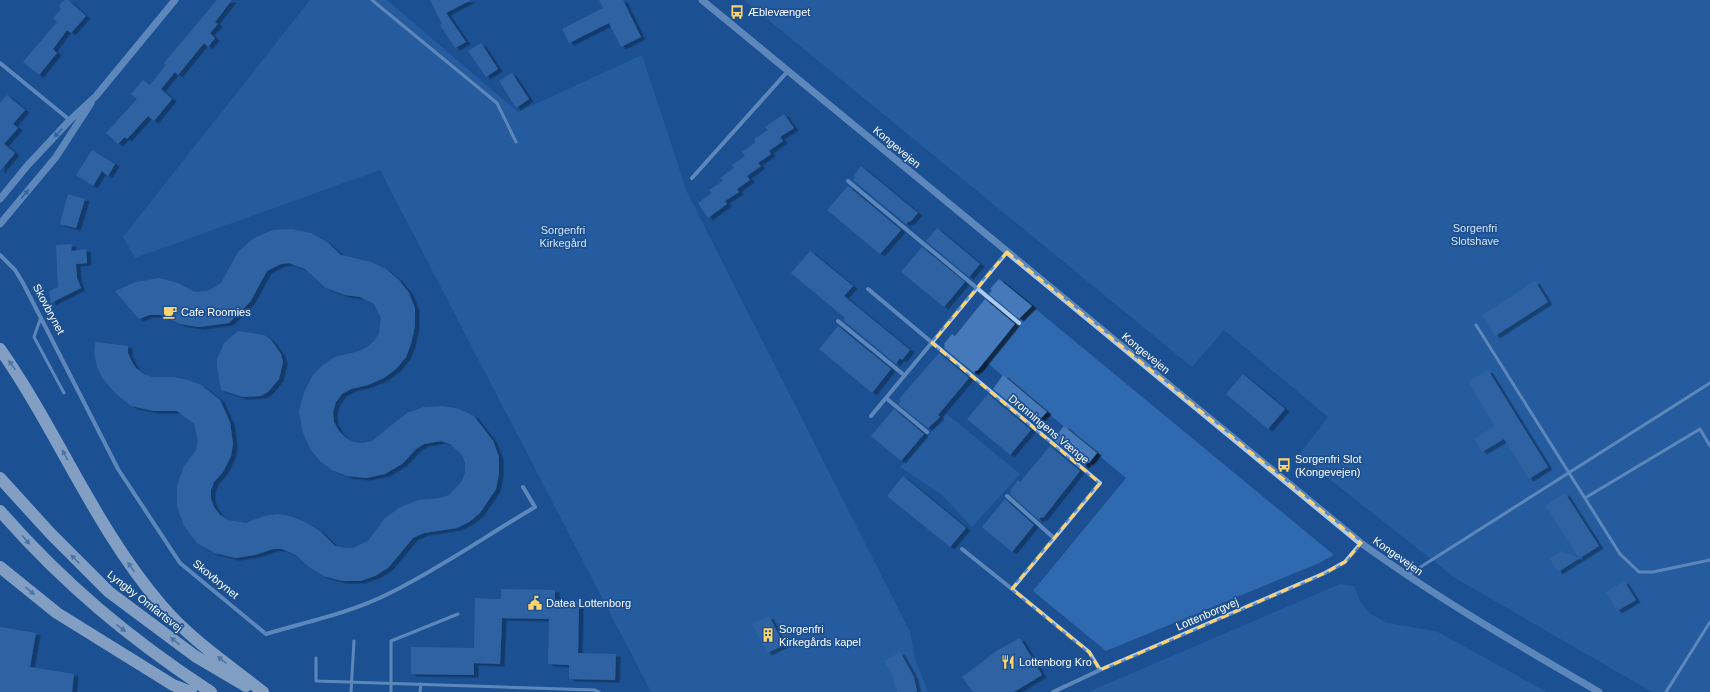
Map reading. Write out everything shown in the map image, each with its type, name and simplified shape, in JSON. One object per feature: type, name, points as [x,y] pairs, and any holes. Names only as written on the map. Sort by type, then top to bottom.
[{"type":"highway","points":[[0,349],[23,382],[103,523],[130,565],[162,607],[194,637],[263,692]]},
{"type":"highway","name":"Lyngby Omfartsvej","points":[[0,478],[51,534],[109,592],[195,656],[255,692]]},
{"type":"highway","points":[[0,511],[35,551],[96,609],[167,663],[211,692]]},
{"type":"highway","points":[[0,567],[57,613],[173,685],[191,692]]},
{"type":"street","points":[[0,199],[26,166],[70,120],[96,96],[175,0]]},
{"type":"street","name":"Kongevejen","points":[[702,0],[1361,544],[1493,632],[1599,692]]},
{"type":"street","points":[[0,63],[78,126]]},
{"type":"street","points":[[692,178],[788,71]]},
{"type":"street","points":[[0,224],[56,157],[78,126],[96,96]]},
{"type":"street","points":[[848,181],[1019,322]]},
{"type":"street","points":[[871,416],[1007,252]]},
{"type":"street","name":"Skovbrynet","points":[[0,255],[15,270],[41,316],[118,469],[180,563],[266,634],[342,611],[387,594],[449,560],[535,507],[523,487]]},
{"type":"street","name":"Dronningens Vænge","points":[[868,289],[1100,483],[1012,589]]},
{"type":"street","points":[[838,321],[904,375]]},
{"type":"street","points":[[886,398],[927,432]]},
{"type":"street","points":[[1007,496],[1054,538]]},
{"type":"street","name":"Lottenborgvej","points":[[1052,692],[1325,573],[1344,562],[1361,544]]},
{"type":"street","points":[[962,549],[1089,652],[1100,670]]},
{"type":"lane","points":[[372,0],[497,103],[516,142]]},
{"type":"lane","points":[[41,316],[34,337],[64,393]]},
{"type":"lane","points":[[1476,325],[1620,554],[1640,572],[1653,572],[1710,560]]},
{"type":"lane","points":[[1407,576],[1710,383]]},
{"type":"lane","points":[[1585,498],[1700,429],[1710,446]]},
{"type":"lane","points":[[391,692],[391,641],[458,614]]},
{"type":"lane","points":[[1666,692],[1710,622]]},
{"type":"lane","points":[[351,692],[354,641]]},
{"type":"lane","points":[[316,658],[316,681],[595,690],[599,692]]},
{"type":"lane","points":[[420,684],[420,692]]},
{"type":"highlighted area","points":[[1007,252],[1361,543],[1345,562],[1325,573],[1100,670],[1089,652],[1012,589],[1100,483],[932,343]]},
{"type":"green space","name":"Sorgenfri Kirkegård","points":[[310,0],[387,0],[518,112],[642,55],[687,192],[910,632],[915,659],[928,692],[651,692],[380,170],[135,258],[123,237]]},
{"type":"green space","name":"Sorgenfri Slotshave","points":[[744,0],[1710,0],[1710,692],[1652,692],[1455,578],[1299,455],[1328,417],[1224,330],[1192,367]]},
{"type":"green space","points":[[1032,306],[1334,555],[1319,563],[1106,651],[1033,591],[1126,478],[985,361]]},
{"type":"green space","points":[[947,414],[1020,474],[972,527],[942,495],[900,467]]},
{"type":"green space","points":[[1340,584],[1354,586],[1360,601],[1369,613],[1387,623],[1436,631],[1547,692],[1088,692]]},
{"type":"building","points":[[64,0],[68,0],[86,16],[71,33],[67,30],[53,49],[57,53],[39,75],[23,62],[57,22],[53,18],[61,9],[59,6]]},
{"type":"building","points":[[217,0],[232,0],[215,22],[218,24],[210,33],[215,38],[208,47],[204,43],[178,75],[175,72],[161,89],[172,99],[154,121],[148,116],[127,139],[125,137],[118,144],[106,133],[137,99],[131,94],[143,80],[150,85],[166,65],[164,63]]},
{"type":"building","points":[[430,0],[471,0],[446,13],[466,42],[455,48],[440,25],[442,24]]},
{"type":"building","points":[[599,0],[623,0],[641,37],[621,47],[609,23],[569,43],[562,29],[603,8]]},
{"type":"building","points":[[481,43],[498,69],[486,77],[468,51]]},
{"type":"building","points":[[512,73],[529,99],[516,108],[499,81]]},
{"type":"building","points":[[7,95],[25,110],[13,124],[18,128],[4,144],[15,153],[0,171],[0,103]]},
{"type":"building","points":[[784,114],[794,128],[780,137],[783,141],[769,151],[771,154],[758,163],[761,166],[747,176],[750,180],[737,189],[739,192],[725,201],[727,204],[708,218],[698,203],[712,193],[709,190],[723,181],[720,178],[734,168],[732,165],[745,156],[742,152],[756,142],[754,139],[768,130],[765,127]]},
{"type":"building","points":[[92,150],[115,164],[108,176],[102,171],[93,186],[76,175]]},
{"type":"building","points":[[861,166],[918,213],[910,222],[909,221],[906,224],[853,180],[855,177],[854,175]]},
{"type":"building","points":[[848,186],[901,230],[880,254],[827,210]]},
{"type":"building","points":[[68,194],[85,199],[76,228],[60,224]]},
{"type":"building","points":[[937,228],[980,264],[969,277],[926,241]]},
{"type":"building","points":[[292,229],[311,233],[327,242],[341,255],[371,262],[386,269],[399,280],[409,293],[415,308],[415,326],[406,357],[396,369],[384,378],[368,385],[351,389],[342,394],[336,402],[333,412],[334,422],[339,431],[346,438],[354,442],[363,443],[372,441],[407,413],[424,407],[443,406],[459,409],[474,416],[493,441],[499,457],[499,474],[496,489],[480,513],[469,522],[457,528],[424,533],[413,538],[388,568],[375,576],[360,581],[342,581],[324,576],[309,567],[296,555],[282,549],[273,549],[255,555],[235,558],[215,553],[197,543],[184,526],[177,506],[177,486],[184,466],[196,450],[198,441],[194,424],[177,411],[154,411],[131,406],[114,392],[103,379],[97,367],[94,352],[95,342],[128,346],[128,353],[132,362],[136,368],[144,374],[152,377],[174,377],[188,380],[201,385],[220,400],[230,422],[233,444],[231,456],[223,472],[214,482],[211,490],[211,499],[214,507],[220,515],[228,520],[246,523],[264,516],[277,514],[290,516],[305,522],[320,531],[335,546],[353,548],[368,541],[384,519],[400,507],[419,500],[440,498],[449,495],[462,481],[465,472],[465,463],[462,455],[450,444],[441,441],[424,444],[416,449],[402,464],[385,474],[366,478],[347,476],[332,470],[320,461],[310,449],[302,430],[299,411],[304,392],[313,375],[323,365],[335,357],[359,351],[367,347],[374,341],[379,333],[381,318],[374,304],[360,297],[345,295],[326,288],[305,269],[289,263],[281,264],[267,271],[250,302],[229,323],[199,327],[180,324],[161,315],[149,315],[139,319],[115,291],[136,282],[159,278],[178,283],[195,292],[208,291],[221,283],[238,252],[254,238],[273,230]]},
{"type":"building","points":[[72,244],[71,251],[86,249],[87,263],[76,264],[77,278],[81,288],[51,303],[49,291],[58,287],[56,245]]},
{"type":"building","points":[[922,247],[965,282],[944,307],[901,272]]},
{"type":"building","points":[[810,251],[853,286],[844,296],[910,350],[902,360],[900,358],[896,364],[843,320],[845,318],[791,273]]},
{"type":"building","points":[[999,279],[1032,306],[1019,319],[989,294],[992,290],[990,289]]},
{"type":"building","points":[[1535,281],[1548,302],[1495,336],[1482,315]]},
{"type":"building","points":[[985,299],[1015,324],[974,373],[944,348],[944,344],[952,334],[955,336]]},
{"type":"building","points":[[838,326],[891,369],[872,393],[819,349]]},
{"type":"building","points":[[238,331],[264,335],[271,340],[281,354],[283,362],[279,379],[268,392],[261,396],[243,397],[221,390],[217,359],[224,343]]},
{"type":"building","points":[[939,353],[969,378],[938,415],[940,417],[928,428],[898,404],[901,401],[899,399]]},
{"type":"building","points":[[1488,370],[1548,467],[1529,479],[1504,439],[1482,452],[1474,439],[1495,426],[1468,382]]},
{"type":"building","points":[[1243,374],[1285,409],[1268,429],[1226,394]]},
{"type":"building","points":[[1003,375],[1047,412],[1035,424],[993,389]]},
{"type":"building","points":[[988,394],[1031,430],[1010,455],[967,419]]},
{"type":"building","points":[[894,409],[924,434],[901,461],[871,436]]},
{"type":"building","points":[[1064,426],[1097,453],[1089,463],[1087,462],[1085,466],[1055,441],[1056,436]]},
{"type":"building","points":[[1050,446],[1080,471],[1043,518],[1041,517],[1039,520],[1010,494],[1010,491],[1018,480],[1020,482]]},
{"type":"building","points":[[903,476],[966,528],[950,547],[887,496]]},
{"type":"building","points":[[1565,493],[1599,546],[1558,572],[1550,559],[1561,551],[1579,558],[1545,506]]},
{"type":"building","points":[[1005,499],[1034,525],[1012,552],[982,527]]},
{"type":"building","points":[[1624,581],[1636,600],[1617,611],[1606,592]]},
{"type":"building","points":[[501,589],[555,590],[555,600],[579,601],[578,653],[616,654],[615,680],[569,679],[569,665],[548,664],[549,619],[502,618],[500,664],[474,663],[474,675],[411,674],[411,647],[474,648],[475,598],[501,599]]},
{"type":"building","name":"Sorgenfri Kirkegårds kapel","points":[[769,616],[784,645],[767,653],[752,624]]},
{"type":"building","points":[[0,627],[36,633],[30,667],[74,674],[72,692],[0,692]]},
{"type":"building","name":"Lottenborg Kro","points":[[1020,638],[1042,675],[1014,692],[973,692],[962,677],[998,650]]},
{"type":"building","points":[[900,652],[914,677],[917,692],[897,692],[897,689],[895,689],[893,677],[884,661]]},
{"type":"place","name":"Æblevænget","points":[[737,12]]},
{"type":"place","name":"Cafe Roomies","points":[[170,312]]},
{"type":"place","name":"Sorgenfri Slot (Kongevejen)","points":[[1284,465]]},
{"type":"place","name":"Datea Lottenborg","points":[[535,603]]},
{"type":"place","name":"Sorgenfri Kirkegårds kapel","points":[[768,635]]},
{"type":"place","name":"Lottenborg Kro","points":[[1008,662]]}]
